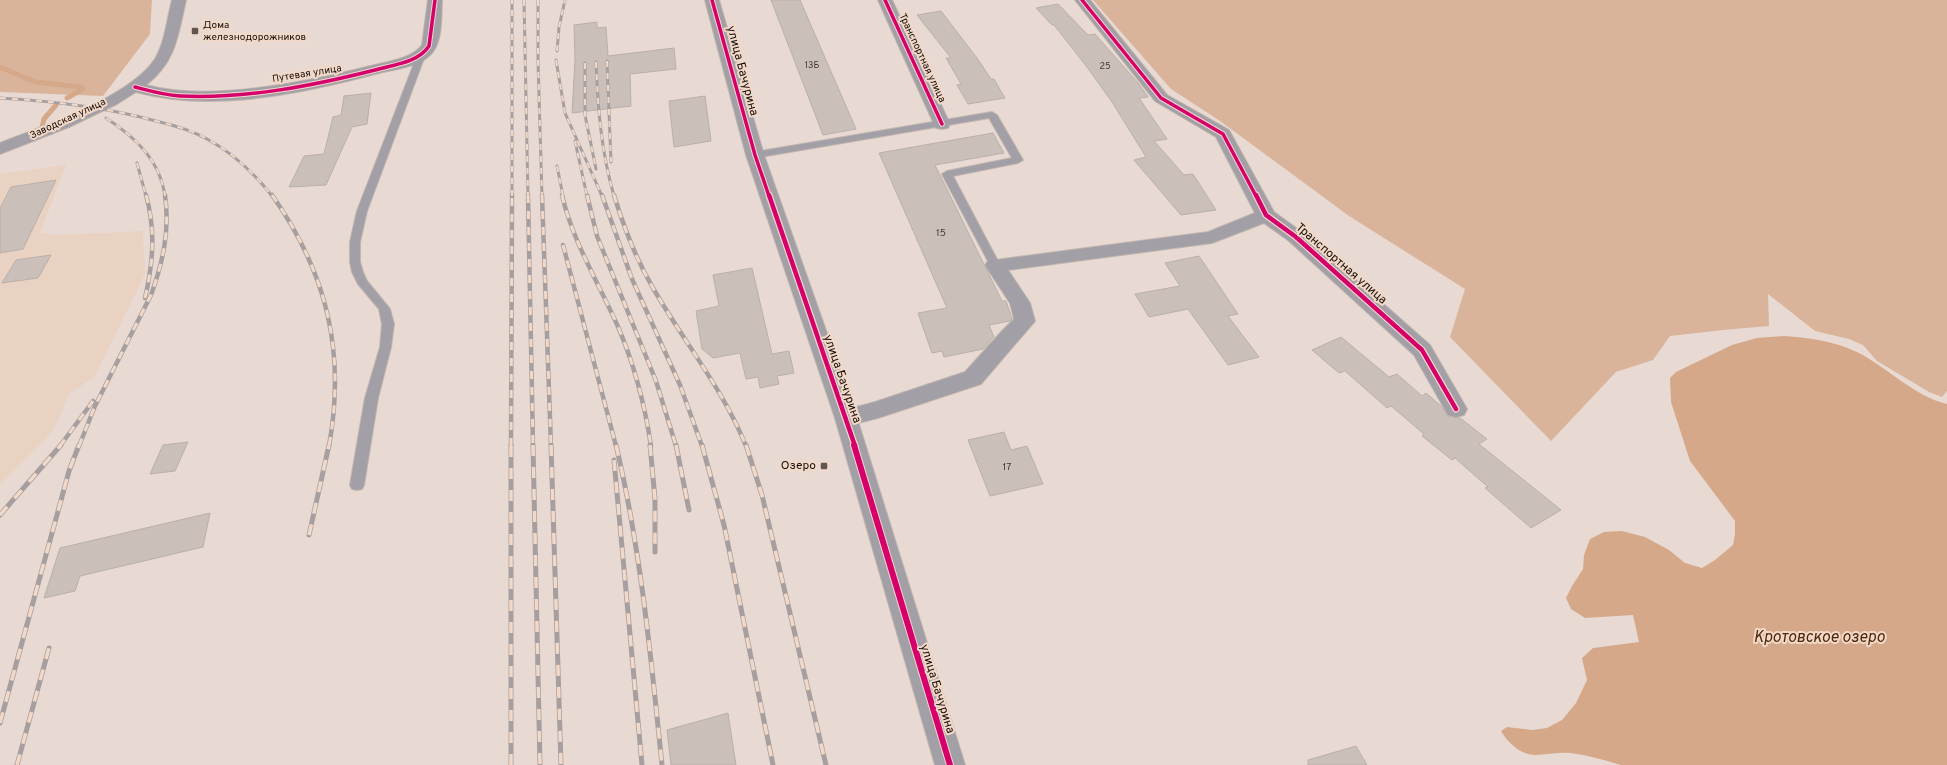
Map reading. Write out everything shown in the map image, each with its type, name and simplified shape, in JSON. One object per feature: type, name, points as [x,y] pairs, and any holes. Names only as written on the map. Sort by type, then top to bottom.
[{"type":"street","name":"Заводская улица","points":[[0,149],[85,114],[135,88],[150,75],[168,46],[179,0]]},
{"type":"street","points":[[422,53],[429,47],[431,41],[435,0]]},
{"type":"street","name":"улица Бачурина","points":[[712,0],[755,155],[846,418],[950,765]]},
{"type":"street","name":"Транспортная улица","points":[[885,0],[942,124]]},
{"type":"street","name":"Транспортная улица","points":[[1082,0],[1161,98],[1222,134],[1266,216],[1296,236],[1422,350],[1456,409]]},
{"type":"street","name":"Путевая улица","points":[[135,88],[180,96],[248,92],[327,81],[394,65],[422,53]]},
{"type":"street","points":[[846,418],[878,410],[973,378],[1008,337],[1025,321],[1020,303],[995,265],[1212,237],[1266,216]]},
{"type":"lane","points":[[357,485],[373,394],[387,338],[388,325],[384,306],[361,281],[355,268],[353,253],[354,238],[362,211],[422,53]]},
{"type":"lane","points":[[394,65],[409,66],[416,70]]},
{"type":"lane","points":[[755,155],[992,115],[1018,160],[947,174],[995,265]]},
{"type":"shaded area","points":[[0,0],[152,0],[150,34],[103,96],[0,92]]},
{"type":"shaded area","points":[[1093,0],[1947,0],[1947,391],[1942,397],[1929,392],[1877,361],[1863,345],[1849,339],[1815,331],[1768,294],[1769,326],[1670,336],[1653,360],[1616,372],[1551,441],[1450,337],[1465,289],[1349,216],[1220,121],[1171,89]]},
{"type":"shaded area","points":[[66,165],[40,233],[57,235],[143,231],[145,274],[95,376],[68,395],[61,416],[47,438],[0,485],[0,174]]},
{"type":"water","name":"Кротовское озеро","points":[[1784,336],[1822,341],[1850,349],[1870,359],[1913,389],[1947,404],[1947,765],[1621,765],[1570,753],[1535,755],[1525,753],[1515,748],[1501,731],[1507,727],[1532,730],[1547,728],[1562,720],[1576,703],[1587,680],[1582,658],[1593,648],[1639,642],[1633,615],[1585,618],[1571,609],[1566,598],[1583,569],[1584,555],[1590,539],[1604,532],[1622,531],[1645,537],[1669,550],[1685,563],[1702,568],[1715,560],[1733,545],[1735,521],[1690,461],[1671,402],[1670,378],[1676,372],[1732,345],[1757,338]]},
{"type":"building","points":[[771,0],[800,0],[856,129],[823,135]]},
{"type":"building","points":[[1058,4],[1088,35],[1095,34],[1139,84],[1148,97],[1139,98],[1167,139],[1154,141],[1184,175],[1193,174],[1216,210],[1181,215],[1134,160],[1146,157],[1112,102],[1054,25],[1052,25],[1036,8]]},
{"type":"building","points":[[941,11],[991,79],[994,79],[1005,98],[968,104],[957,85],[961,84],[946,58],[951,58],[917,15]]},
{"type":"building","points":[[597,22],[597,28],[606,27],[608,56],[674,48],[676,69],[630,74],[631,106],[572,113],[575,60],[574,25]]},
{"type":"building","points":[[371,93],[367,124],[352,127],[326,185],[289,187],[304,156],[324,154],[333,117],[341,115],[344,96]]},
{"type":"building","points":[[705,96],[711,141],[674,147],[669,101]]},
{"type":"building","points":[[993,133],[1004,153],[935,165],[1002,301],[1006,301],[1012,319],[1010,321],[989,325],[994,337],[983,349],[944,357],[942,351],[932,353],[918,313],[947,308],[879,153]]},
{"type":"building","points":[[56,180],[23,249],[0,253],[0,208],[11,187]]},
{"type":"building","points":[[51,255],[38,278],[2,283],[16,260]]},
{"type":"building","points":[[1199,256],[1238,314],[1228,316],[1259,357],[1228,365],[1188,309],[1149,317],[1135,294],[1180,286],[1165,263]]},
{"type":"building","points":[[752,268],[772,354],[789,351],[794,373],[777,376],[779,384],[760,388],[758,377],[746,379],[740,353],[713,358],[702,349],[696,311],[719,306],[713,275]]},
{"type":"building","points":[[1341,337],[1389,377],[1397,374],[1422,396],[1426,393],[1441,406],[1448,416],[1460,418],[1487,439],[1479,444],[1561,510],[1531,528],[1485,488],[1488,487],[1455,458],[1452,460],[1422,436],[1424,434],[1391,406],[1387,408],[1345,371],[1339,373],[1312,350]]},
{"type":"building","points":[[1004,432],[1011,450],[1027,446],[1043,484],[990,496],[968,440]]},
{"type":"building","points":[[188,442],[175,471],[150,474],[163,445]]},
{"type":"building","points":[[210,513],[203,547],[80,576],[75,591],[44,598],[60,548]]},
{"type":"building","points":[[728,713],[736,765],[671,765],[667,730]]},
{"type":"building","points":[[1356,746],[1367,765],[1308,765],[1308,760]]},
{"type":"waterway","points":[[0,67],[35,82],[82,87],[83,89],[67,98]]},
{"type":"waterway","points":[[42,127],[44,119],[56,105]]},
{"type":"railway","points":[[512,0],[512,195]]},
{"type":"railway","points":[[524,0],[528,196]]},
{"type":"railway","points":[[538,0],[538,61],[542,196]]},
{"type":"railway","points":[[557,51],[559,27],[565,0]]},
{"type":"railway","points":[[556,60],[565,113],[602,196]]},
{"type":"railway","points":[[607,61],[611,162]]},
{"type":"railway","points":[[596,62],[603,146],[614,196]]},
{"type":"railway","points":[[585,63],[585,115],[596,169]]},
{"type":"railway","points":[[0,98],[98,108],[137,116],[188,130],[217,145],[234,157],[258,179],[272,196]]},
{"type":"railway","points":[[106,118],[127,133],[152,161],[158,171],[165,196]]},
{"type":"railway","points":[[575,141],[587,196]]},
{"type":"railway","points":[[137,163],[146,196]]},
{"type":"railway","points":[[557,166],[563,196]]},
{"type":"railway","points":[[145,298],[150,272],[152,247],[151,221],[146,195]]},
{"type":"railway","points":[[79,446],[95,406],[151,295],[162,258],[166,233],[167,221],[165,195]]},
{"type":"railway","points":[[272,195],[291,224],[306,254],[319,284],[328,314],[333,346],[335,378],[334,411],[329,446]]},
{"type":"railway","points":[[511,446],[512,195]]},
{"type":"railway","points":[[528,195],[533,446]]},
{"type":"railway","points":[[542,195],[551,446]]},
{"type":"railway","points":[[562,195],[580,247],[612,313],[635,372],[646,416],[651,446]]},
{"type":"railway","points":[[587,195],[597,236],[656,381],[676,446]]},
{"type":"railway","points":[[602,195],[632,279],[680,385],[702,446]]},
{"type":"railway","points":[[614,195],[641,266],[665,308],[715,385],[737,425],[746,446]]},
{"type":"railway","points":[[563,245],[616,446]]},
{"type":"railway","points":[[60,446],[93,401]]},
{"type":"railway","points":[[0,515],[61,445]]},
{"type":"railway","points":[[0,723],[69,471],[79,445]]},
{"type":"railway","points":[[309,535],[329,445]]},
{"type":"railway","points":[[533,445],[540,765]]},
{"type":"railway","points":[[551,445],[561,765]]},
{"type":"railway","points":[[616,445],[625,485],[639,565],[662,765]]},
{"type":"railway","points":[[650,445],[655,499],[655,552]]},
{"type":"railway","points":[[676,445],[689,510]]},
{"type":"railway","points":[[702,445],[724,525],[773,765]]},
{"type":"railway","points":[[746,445],[762,495],[826,765]]},
{"type":"railway","points":[[511,446],[511,765]]},
{"type":"railway","points":[[614,460],[642,765]]},
{"type":"railway","points":[[17,765],[49,648]]},
{"type":"cycle path","points":[[135,87],[179,96],[208,96],[257,92],[307,85],[355,75],[401,63],[418,56],[429,46],[431,41],[435,0]]},
{"type":"cycle path","points":[[712,0],[755,155],[846,418],[950,765]]},
{"type":"cycle path","points":[[885,0],[942,124]]},
{"type":"cycle path","points":[[1082,0],[1161,98],[1223,134],[1266,215],[1296,237],[1422,350],[1456,409]]},
{"type":"place","name":"Дома железнодорожников","points":[[195,31]]},
{"type":"place","name":"Озеро","points":[[824,466]]}]
